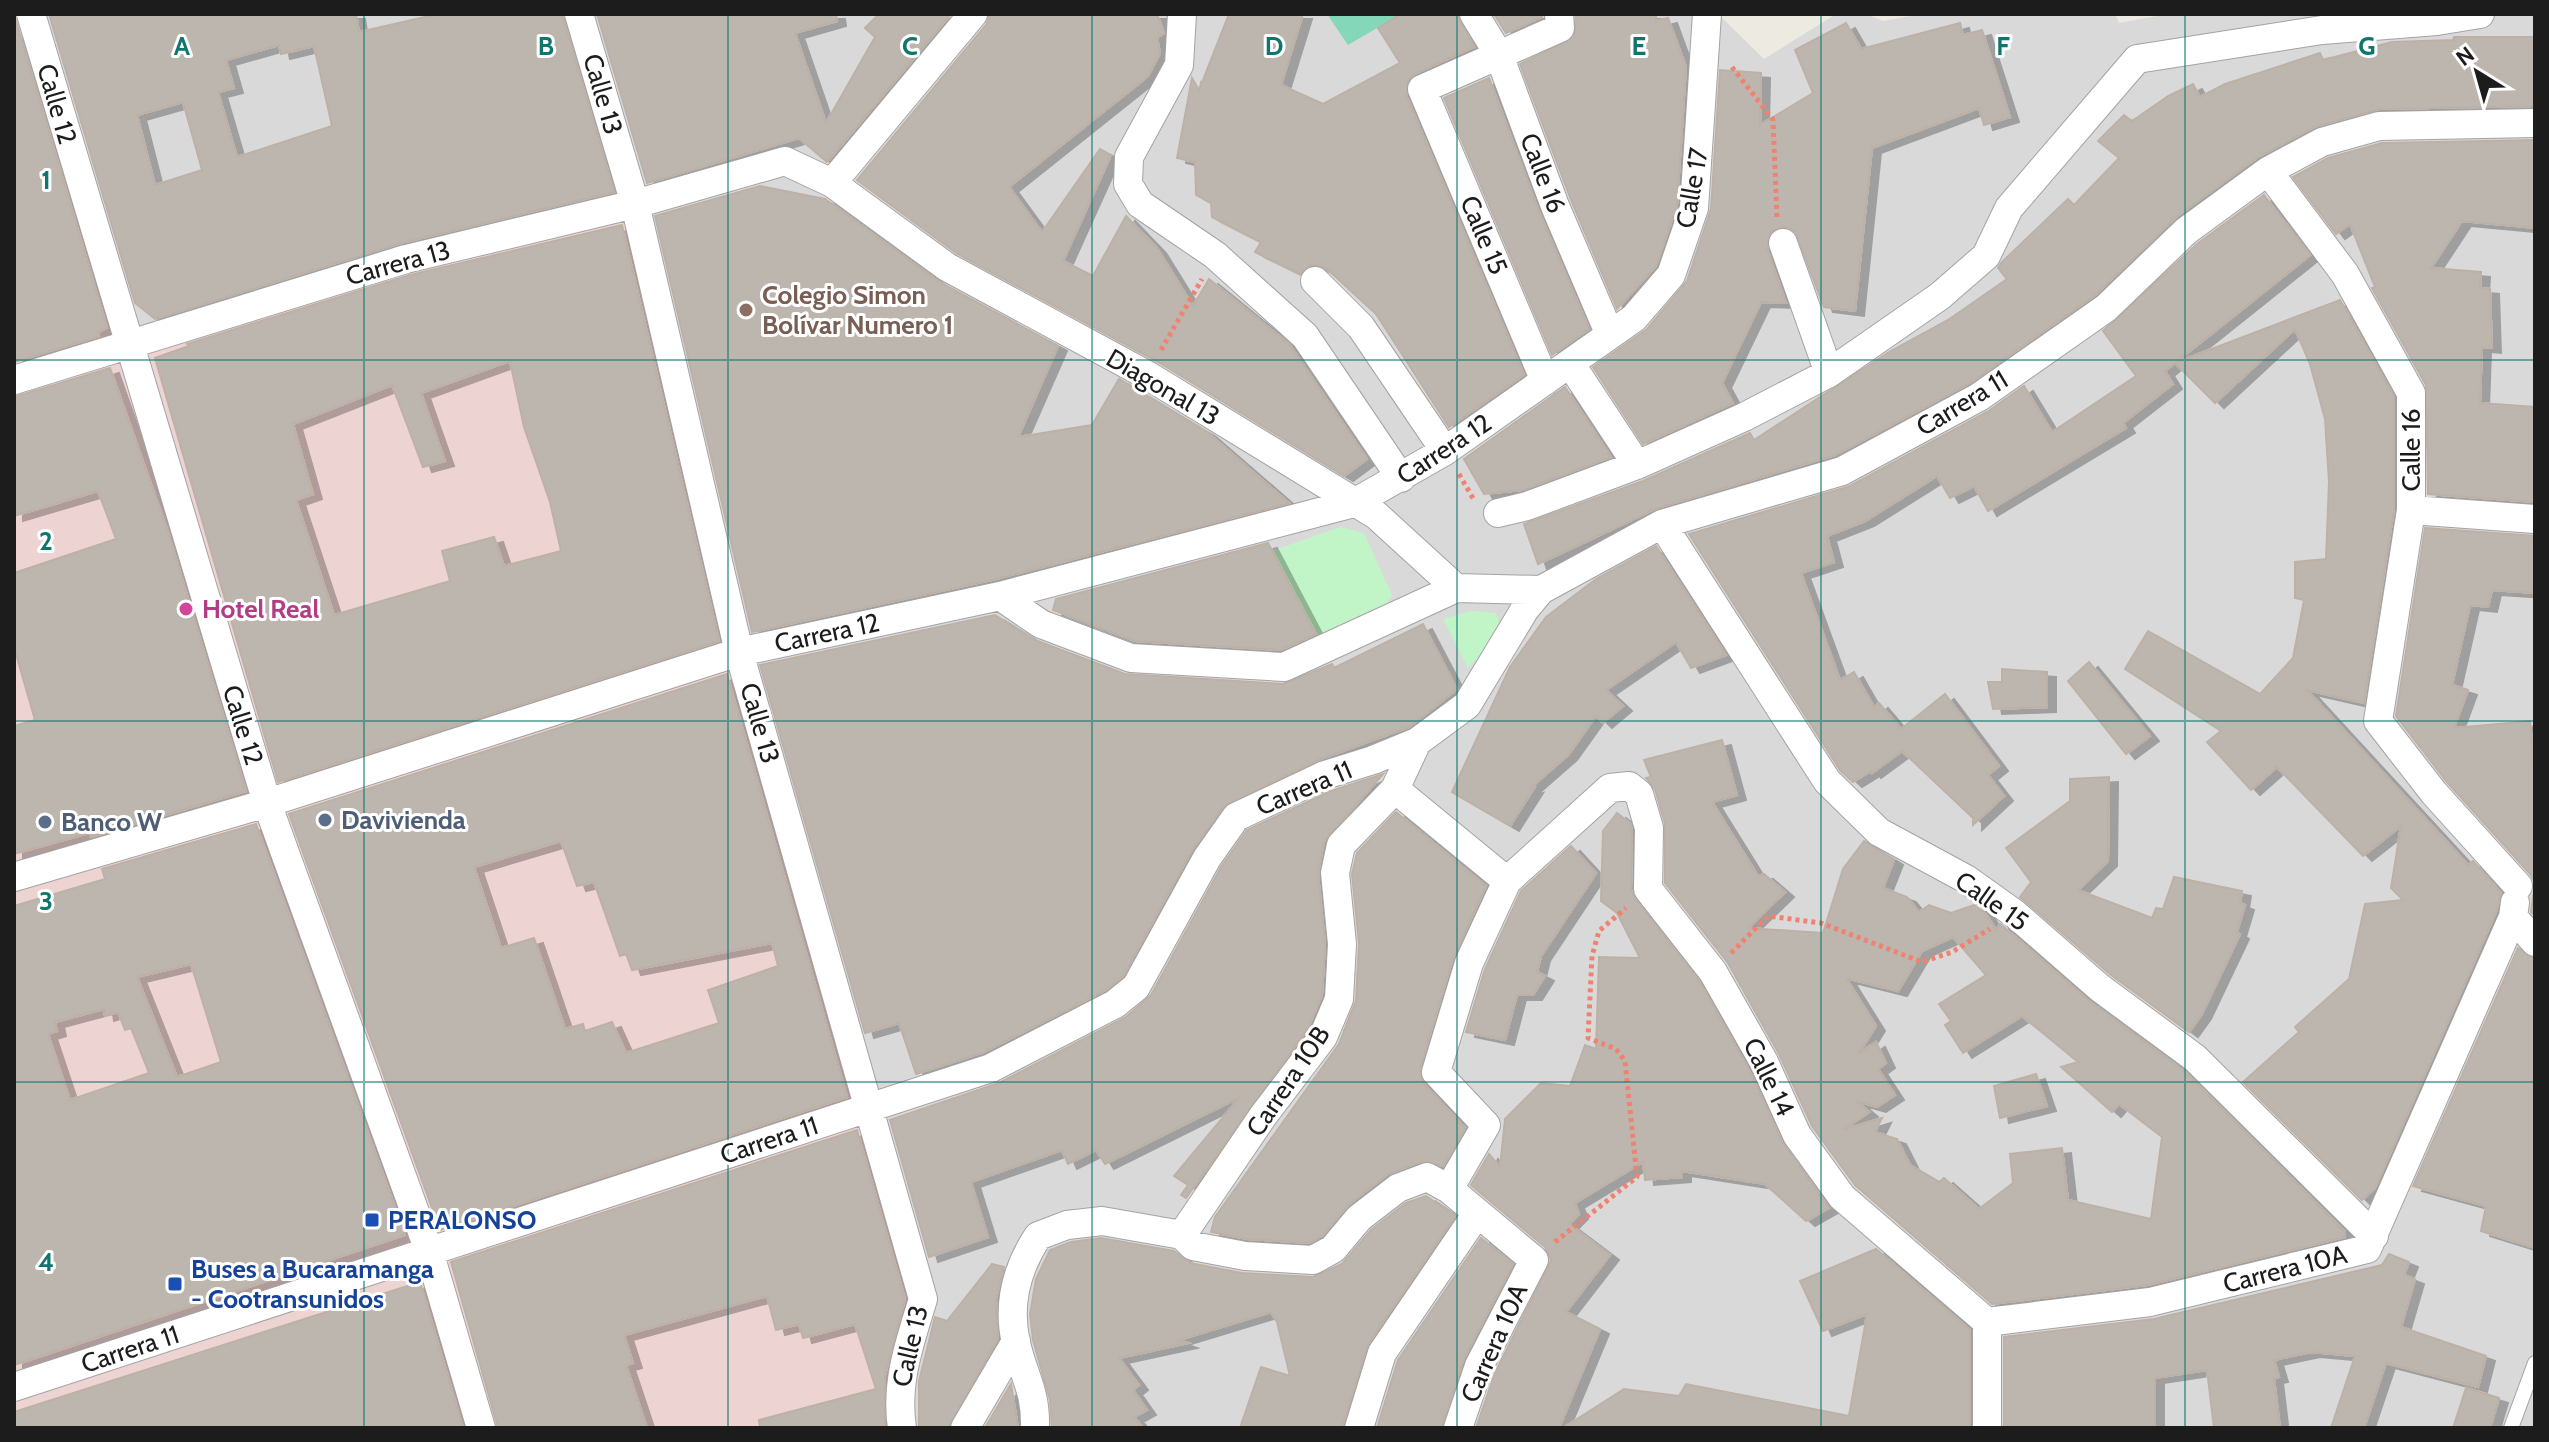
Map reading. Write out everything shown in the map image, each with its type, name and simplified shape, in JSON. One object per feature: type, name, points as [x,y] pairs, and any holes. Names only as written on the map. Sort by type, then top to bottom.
[{"type":"street","name":"Calle 12","points":[[31,14],[127,344],[267,803],[429,1251],[481,1428]]},
{"type":"street","name":"Calle 13","points":[[579,14],[635,204],[739,652],[871,1107],[923,1299],[903,1365],[898,1400],[902,1428]]},
{"type":"street","points":[[832,183],[973,14]]},
{"type":"street","points":[[1182,14],[1179,65],[1129,157],[1128,184],[1140,204],[1215,255],[1305,336],[1401,478]]},
{"type":"street","name":"Calle 16","points":[[1474,14],[1499,55],[1555,206],[1610,335]]},
{"type":"street","points":[[1499,55],[1560,28],[1559,14]]},
{"type":"street","name":"Calle 17","points":[[1610,335],[1634,318],[1671,275],[1694,208],[1707,14]]},
{"type":"street","points":[[1498,513],[1527,506],[1637,465],[1744,417],[1829,373],[1940,296],[1986,256],[2009,208],[2137,59],[2322,30],[2437,21],[2480,14]]},
{"type":"street","name":"Calle 15","points":[[1499,55],[1422,89],[1545,381]]},
{"type":"street","name":"Carrera 11","points":[[14,1387],[991,1068],[1115,1004],[1136,987],[1207,858],[1236,817],[1325,775],[1417,742],[1467,705],[1525,609],[1541,590],[1662,524],[1842,471],[1979,397],[2106,308],[2186,231],[2268,171],[2322,142],[2379,126],[2535,123]]},
{"type":"street","name":"Carrera 13","points":[[14,380],[406,259],[635,204],[785,161]]},
{"type":"street","name":"Diagonal 13","points":[[785,161],[832,183],[947,267],[1147,375],[1354,503],[1388,525],[1456,588]]},
{"type":"street","name":"Calle 16","points":[[2268,171],[2345,274],[2411,393],[2411,510],[2378,721],[2434,793],[2527,879]]},
{"type":"street","points":[[1783,243],[1829,373]]},
{"type":"street","points":[[1315,281],[1361,327],[1445,451]]},
{"type":"street","name":"Carrera 12","points":[[14,877],[267,803],[739,652],[1000,596],[1354,503],[1445,451],[1610,335]]},
{"type":"street","points":[[1570,363],[1637,465]]},
{"type":"street","points":[[2411,510],[2535,519]]},
{"type":"street","name":"Calle 15","points":[[1662,524],[1827,781],[1879,832],[1966,879],[2015,914],[2100,988],[2195,1058],[2374,1236]]},
{"type":"street","points":[[1000,596],[1041,624],[1131,658],[1284,667],[1456,588],[1541,590]]},
{"type":"street","name":"Carrera 11","points":[[1395,789],[1417,742]]},
{"type":"street","points":[[1449,1189],[1486,1125],[1436,1072],[1469,963],[1507,881],[1610,788],[1629,786],[1639,794],[1649,828],[1648,889]]},
{"type":"street","points":[[1395,789],[1507,881]]},
{"type":"street","name":"Carrera 10B","points":[[1182,1235],[1263,1116],[1323,1037],[1339,999],[1342,944],[1335,873],[1341,845],[1395,789]]},
{"type":"street","name":"Carrera 10A","points":[[1987,1322],[2150,1302],[2367,1249],[2527,879]]},
{"type":"street","name":"Calle 14","points":[[1648,889],[1713,972],[1764,1062],[1797,1135],[1842,1197],[1987,1322]]},
{"type":"street","points":[[2513,917],[2535,942]]},
{"type":"street","points":[[1035,1428],[1036,1399],[1016,1341],[1015,1280],[1038,1236],[1067,1225],[1102,1221],[1182,1235],[1193,1246],[1232,1254],[1313,1260],[1333,1249],[1359,1218],[1398,1188],[1427,1177],[1449,1189],[1476,1215],[1534,1260]]},
{"type":"street","points":[[1359,1428],[1382,1353],[1476,1215]]},
{"type":"street","name":"Carrera 10A","points":[[1458,1428],[1479,1366],[1534,1260]]},
{"type":"street","points":[[1987,1322],[1987,1428]]},
{"type":"street","points":[[965,1428],[1016,1341]]},
{"type":"lane","points":[[2511,1428],[2535,1363]]},
{"type":"path","points":[[1727,61],[1773,120],[1775,210],[1783,243]]},
{"type":"path","points":[[1147,375],[1215,255]]},
{"type":"path","points":[[1445,451],[1477,505],[1498,513]]},
{"type":"path","points":[[1534,1260],[1637,1177],[1625,1061],[1616,1049],[1588,1038],[1592,956],[1599,931],[1648,889]]},
{"type":"path","points":[[1713,972],[1768,916],[1821,923],[1922,962],[1952,952],[2015,914]]},
{"type":"shaded area","points":[[14,14],[39,14],[139,329],[625,199],[917,1293],[886,1386],[892,1428],[14,1428]]},
{"type":"shaded area","points":[[39,14],[1718,14],[1764,59],[1836,14],[1866,14],[1883,21],[1922,14],[2115,14],[2119,23],[2168,14],[2535,14],[2535,1428],[892,1428],[886,1386],[917,1293],[139,329]]},
{"type":"green space","points":[[1327,14],[1401,14],[1348,45]]},
{"type":"green space","points":[[1340,527],[1364,533],[1392,595],[1387,604],[1319,640],[1272,551]]},
{"type":"green space","points":[[1470,611],[1496,613],[1503,633],[1468,668],[1443,619]]},
{"type":"building","points":[[14,14],[107,328],[98,332],[99,336],[14,362]]},
{"type":"building","points":[[49,14],[356,14],[359,32],[438,14],[562,14],[614,192],[401,243],[155,319],[135,303]],"holes":[[[279,45],[281,54],[314,46],[332,126],[237,157],[218,92],[234,88],[226,60]],[[183,102],[202,170],[155,185],[137,115]]]},
{"type":"building","points":[[597,14],[836,14],[837,21],[795,33],[826,123],[875,37],[865,28],[879,14],[951,14],[827,162],[799,138],[647,183]]},
{"type":"building","points":[[990,14],[1157,14],[1164,33],[1157,38],[1160,53],[1148,76],[1009,187],[1042,232],[1100,149],[1111,155],[1063,261],[1093,276],[1126,216],[1157,248],[1193,306],[1209,279],[1289,344],[1367,459],[1344,476],[1155,360],[956,253],[857,180],[986,25]]},
{"type":"building","points":[[1229,14],[1303,14],[1281,85],[1323,104],[1400,63],[1378,28],[1401,14],[1457,14],[1474,47],[1414,74],[1408,80],[1406,95],[1524,375],[1449,427],[1376,314],[1327,269],[1311,264],[1300,274],[1255,252],[1261,242],[1212,217],[1211,203],[1196,195],[1195,162],[1177,158],[1192,78],[1199,90]]},
{"type":"building","points":[[1494,14],[1542,14],[1542,17],[1506,33]]},
{"type":"building","points":[[1576,14],[1656,14],[1656,21],[1668,18],[1686,67],[1677,205],[1656,266],[1617,309],[1571,200],[1520,64],[1574,37]]},
{"type":"building","points":[[1846,23],[1861,49],[1960,23],[1963,35],[1982,30],[2010,117],[1984,125],[1979,108],[1872,148],[1855,311],[1824,307],[1795,231],[1785,226],[1771,231],[1767,249],[1786,303],[1761,302],[1722,383],[1733,403],[1643,444],[1593,367],[1647,329],[1687,281],[1711,209],[1720,70],[1761,73],[1760,125],[1813,93],[1795,50]]},
{"type":"building","points":[[2454,37],[2535,37],[2535,106],[2379,109],[2314,127],[2258,157],[2176,217],[2095,295],[1970,383],[1835,455],[1657,508],[1538,564],[1524,524],[1643,481],[1750,433],[1754,440],[1889,352],[1948,320],[2007,279],[1998,268],[2001,263],[2068,199],[2074,205],[2119,158],[2098,141],[2124,115],[2132,121],[2168,96],[2193,84],[2200,97],[2225,84],[2320,53],[2323,60],[2392,42],[2453,40]]},
{"type":"building","points":[[1489,78],[1539,212],[1589,329],[1552,355],[1444,98]]},
{"type":"building","points":[[2535,140],[2535,228],[2462,221],[2431,268],[2481,272],[2480,288],[2490,289],[2492,348],[2482,347],[2480,403],[2535,407],[2535,502],[2428,494],[2426,385],[2372,288],[2375,287],[2350,224],[2336,234],[2293,177],[2328,158],[2382,143]]},
{"type":"building","points":[[760,186],[825,199],[939,282],[1058,346],[1018,437],[1092,425],[1119,379],[1207,432],[1289,503],[996,579],[752,632],[655,216]]},
{"type":"building","points":[[2264,195],[2310,255],[2165,371],[2173,384],[2123,423],[2126,428],[1988,511],[1974,486],[1950,498],[1937,476],[1865,521],[1827,536],[1834,562],[1801,573],[1840,680],[1854,672],[1874,707],[1879,703],[1901,729],[1945,694],[1999,766],[1988,775],[2004,796],[1973,825],[1973,818],[1902,751],[1872,773],[1853,782],[1840,770],[1689,534],[1850,486],[1987,412],[2024,386],[2052,432],[2136,376],[2103,331],[2197,244]]},
{"type":"building","points":[[622,225],[719,641],[278,782],[155,358],[189,346],[187,344],[410,275]],"holes":[[[510,361],[524,427],[550,502],[561,551],[504,566],[494,537],[442,551],[450,581],[334,615],[296,500],[313,494],[293,424],[392,385],[423,467],[445,461],[421,393]]]},
{"type":"building","points":[[2340,300],[2394,397],[2394,509],[2364,703],[2307,690],[2468,865],[2473,861],[2501,893],[2496,912],[2375,1188],[2362,1200],[2243,1082],[2299,1032],[2295,1027],[2349,979],[2365,904],[2403,900],[2391,888],[2401,826],[2363,856],[2277,767],[2251,790],[2207,742],[2221,731],[2125,669],[2148,631],[2260,694],[2293,658],[2304,600],[2295,598],[2295,562],[2326,559],[2329,482],[2325,419],[2310,364],[2295,329],[2215,403],[2175,363]]},
{"type":"building","points":[[110,368],[168,532],[246,791],[91,837],[89,833],[14,854],[14,726],[35,720],[14,647],[14,573],[116,539],[98,491],[14,516],[14,397]]},
{"type":"building","points":[[1565,387],[1611,457],[1522,490],[1484,494],[1464,459]]},
{"type":"building","points":[[2425,528],[2535,536],[2535,593],[2492,590],[2488,607],[2470,605],[2452,685],[2468,690],[2454,728],[2530,721],[2535,776],[2535,883],[2447,782],[2396,716]]},
{"type":"building","points":[[1268,543],[1316,634],[1281,650],[1135,641],[1053,610],[1056,599]]},
{"type":"building","points":[[1656,546],[1726,655],[1691,668],[1676,642],[1606,690],[1623,706],[1603,723],[1596,716],[1568,755],[1528,790],[1534,788],[1510,826],[1452,792],[1510,667],[1546,617],[1596,579]]},
{"type":"building","points":[[995,615],[1035,640],[1125,674],[1283,684],[1332,664],[1334,668],[1423,624],[1457,689],[1409,727],[1318,760],[1223,807],[1192,850],[1123,976],[1106,990],[984,1052],[916,1074],[899,1023],[865,1033],[760,665]]},
{"type":"building","points":[[2089,662],[2150,736],[2126,754],[2068,681]]},
{"type":"building","points":[[2002,669],[2047,672],[2047,707],[1993,709],[1988,682],[2002,682]]},
{"type":"building","points":[[727,674],[847,1097],[440,1230],[289,814]],"holes":[[[561,841],[577,886],[594,882],[620,956],[626,954],[632,970],[772,943],[778,966],[708,990],[719,1023],[626,1053],[612,1022],[585,1031],[583,1024],[565,1029],[534,938],[501,948],[474,867]]]},
{"type":"building","points":[[1722,740],[1737,795],[1712,802],[1758,876],[1764,874],[1785,892],[1748,928],[1823,933],[1843,869],[1864,841],[1894,860],[1883,888],[1907,897],[1919,912],[1929,905],[1951,913],[1974,905],[1986,914],[1996,930],[2000,924],[2090,1002],[2184,1071],[2345,1232],[2345,1237],[2147,1285],[1992,1304],[1855,1185],[1812,1126],[1779,1054],[1728,963],[1665,883],[1665,824],[1655,789],[1646,778],[1651,777],[1644,760]],"holes":[[[1953,937],[1986,975],[1939,1004],[1951,1021],[1945,1025],[1963,1053],[2022,1016],[2078,1062],[2061,1067],[2112,1112],[2119,1104],[2162,1137],[2151,1219],[2068,1200],[2062,1148],[2010,1154],[2013,1183],[1979,1209],[1944,1178],[1939,1182],[1910,1165],[1897,1139],[1875,1132],[1882,1118],[1843,1130],[1869,1112],[1856,1101],[1877,1107],[1895,1095],[1878,1069],[1886,1063],[1876,1042],[1859,1053],[1876,1026],[1846,978],[1898,991],[1922,951]]]},
{"type":"building","points":[[1383,774],[1324,841],[1318,874],[1325,944],[1322,995],[1308,1028],[1186,1198],[1181,1195],[1188,1185],[1174,1176],[1240,1097],[1105,1164],[1096,1150],[1068,1164],[1062,1150],[971,1182],[988,1237],[929,1257],[890,1120],[999,1083],[1126,1017],[1151,995],[1221,867],[1247,830],[1331,791]]},
{"type":"building","points":[[2109,777],[2108,861],[2078,890],[2152,918],[2156,908],[2163,909],[2174,877],[2242,891],[2240,903],[2245,905],[2237,932],[2240,934],[2202,1014],[2189,1032],[2111,975],[2020,897],[2031,882],[2006,848],[2070,801],[2070,779]]},
{"type":"building","points":[[1396,812],[1486,886],[1453,958],[1420,1068],[1424,1084],[1465,1128],[1443,1166],[1422,1161],[1388,1174],[1348,1205],[1322,1236],[1309,1243],[1247,1239],[1211,1232],[1215,1217],[1339,1044],[1356,1000],[1359,943],[1352,874],[1357,853]]},
{"type":"building","points":[[1617,813],[1630,823],[1632,830],[1631,889],[1635,899],[1699,981],[1749,1070],[1782,1142],[1829,1208],[1806,1221],[1765,1184],[1682,1171],[1682,1177],[1645,1180],[1643,1162],[1575,1203],[1579,1214],[1569,1224],[1610,1255],[1566,1312],[1600,1329],[1559,1428],[1476,1428],[1495,1373],[1551,1260],[1545,1247],[1471,1185],[1489,1154],[1500,1167],[1505,1119],[1541,1083],[1570,1086],[1585,1045],[1596,1049],[1599,957],[1640,958],[1617,913],[1601,901],[1603,831]]},
{"type":"building","points":[[256,824],[405,1235],[14,1365],[14,906],[105,879],[102,869]],"holes":[[[191,964],[221,1062],[177,1077],[137,977]],[[104,1009],[105,1016],[118,1012],[125,1030],[131,1028],[149,1073],[70,1100],[48,1034],[57,1031],[55,1022]]]},
{"type":"building","points":[[1571,846],[1596,873],[1541,956],[1537,972],[1545,976],[1533,995],[1517,995],[1505,1040],[1466,1032],[1485,969],[1521,891]]},
{"type":"building","points":[[2535,883],[2535,916],[2531,912]]},
{"type":"building","points":[[2518,948],[2535,959],[2535,1248],[2481,1231],[2486,1206],[2413,1186]]},
{"type":"building","points":[[2036,1074],[2047,1106],[2000,1118],[1994,1086]]},
{"type":"building","points":[[857,1130],[905,1299],[885,1375],[885,1428],[760,1428],[759,1420],[876,1389],[855,1324],[803,1338],[799,1324],[776,1330],[767,1296],[624,1335],[633,1363],[626,1365],[647,1428],[498,1428],[451,1262]]},
{"type":"building","points":[[1426,1196],[1455,1216],[1368,1344],[1342,1428],[1240,1428],[1261,1367],[1290,1376],[1277,1322],[1271,1312],[1179,1340],[1188,1343],[1119,1358],[1139,1385],[1133,1390],[1147,1410],[1134,1417],[1143,1428],[1052,1428],[1050,1400],[1033,1340],[1030,1314],[1036,1279],[1050,1250],[1071,1242],[1101,1238],[1174,1251],[1190,1263],[1242,1273],[1313,1277],[1342,1264],[1371,1230],[1406,1203]]},
{"type":"building","points":[[1481,1238],[1513,1264],[1464,1358],[1441,1428],[1377,1428],[1398,1360]]},
{"type":"building","points":[[1876,1249],[1970,1330],[1970,1428],[1563,1428],[1624,1389],[1679,1396],[1686,1384],[1849,1416],[1867,1314],[1823,1331],[1800,1281]]},
{"type":"building","points":[[2389,1254],[2409,1262],[2404,1275],[2415,1279],[2401,1327],[2486,1356],[2478,1387],[2386,1363],[2364,1428],[2331,1428],[2355,1356],[2311,1352],[2274,1360],[2279,1377],[2274,1378],[2280,1428],[2214,1428],[2207,1370],[2155,1378],[2155,1428],[2004,1428],[2004,1337],[2154,1319],[2382,1265]]},
{"type":"building","points":[[992,1264],[1004,1267],[996,1299],[998,1338],[948,1428],[919,1427],[919,1381],[935,1317],[947,1321]]},
{"type":"building","points":[[420,1282],[463,1428],[14,1428],[14,1412]]},
{"type":"building","points":[[1011,1384],[1018,1428],[985,1428]]},
{"type":"building","points":[[2466,1388],[2499,1398],[2490,1428],[2453,1428]]},
{"type":"place","name":"Colegio Simon Bolívar Numero 1","points":[[746,310]]},
{"type":"place","name":"Hotel Real","points":[[186,609]]},
{"type":"place","name":"Davivienda","points":[[325,820]]},
{"type":"place","name":"Banco W","points":[[45,822]]},
{"type":"place","name":"PERALONSO","points":[[372,1220]]},
{"type":"place","name":"Buses a Bucaramanga - Cootransunidos","points":[[175,1284]]}]
